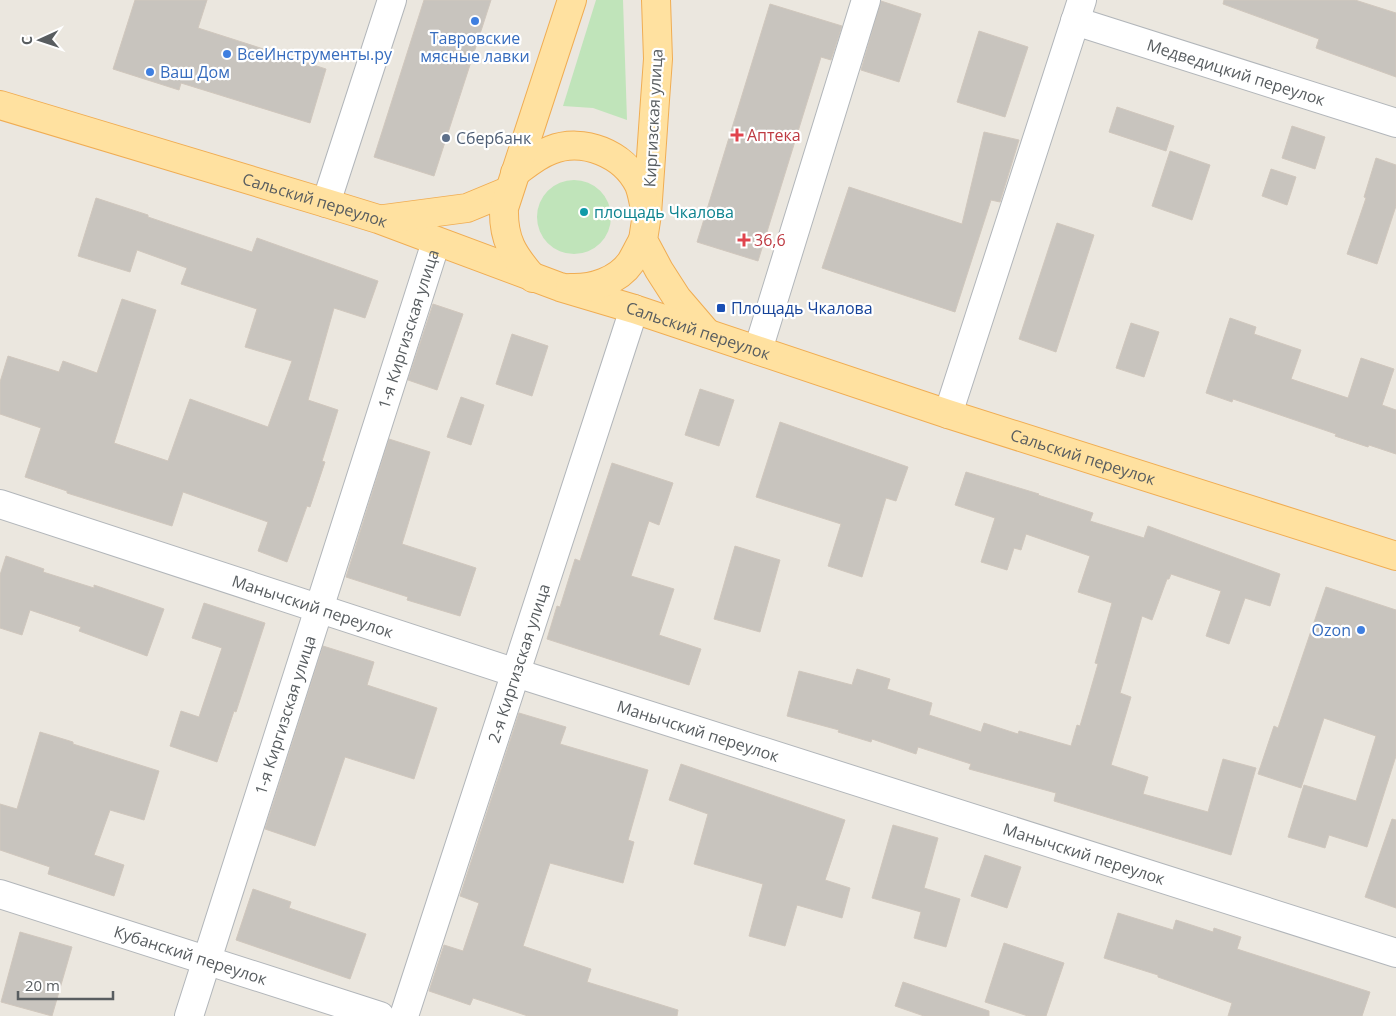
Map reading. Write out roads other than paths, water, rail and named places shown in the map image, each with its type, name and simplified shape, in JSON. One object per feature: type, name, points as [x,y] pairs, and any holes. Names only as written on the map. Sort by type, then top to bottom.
[{"type":"main road","points":[[533,278],[513,253],[508,241],[504,224],[504,208],[572,0]]},
{"type":"main road","name":"Киргизская улица","points":[[643,240],[647,214],[658,59],[656,0]]},
{"type":"main road","name":"Сальский переулок","points":[[0,105],[326,203],[378,220],[560,287],[634,309],[948,414],[1396,556]]},
{"type":"main road","points":[[378,220],[467,208],[512,182],[534,158],[552,149],[574,145],[591,147],[609,154],[625,165],[639,185],[647,214]]},
{"type":"main road","points":[[560,287],[585,288],[612,279],[630,264],[643,240]]},
{"type":"main road","points":[[643,240],[677,298],[708,334]]},
{"type":"street","points":[[326,203],[392,0]]},
{"type":"street","points":[[758,350],[866,0]]},
{"type":"street","points":[[948,414],[1078,11]]},
{"type":"street","name":"Медведицкий переулок","points":[[1078,11],[1396,123]]},
{"type":"street","name":"1-я Киргизская улица","points":[[189,1016],[436,242]]},
{"type":"street","name":"2-я Киргизская улица","points":[[404,1016],[634,309]]},
{"type":"street","name":"Манычский переулок","points":[[0,504],[516,673],[1396,953]]},
{"type":"street","name":"Кубанский переулок","points":[[0,894],[206,962],[380,1016]]},
{"type":"place","name":"Тавровские мясные лавки","points":[[475,21]]},
{"type":"place","name":"ВсеИнструменты.ру","points":[[227,54]]},
{"type":"place","name":"Ваш Дом","points":[[150,72]]},
{"type":"place","name":"Аптека","points":[[737,135]]},
{"type":"place","name":"Сбербанк","points":[[446,138]]},
{"type":"place","name":"площадь Чкалова","points":[[584,212]]},
{"type":"place","name":"36,6","points":[[744,240]]},
{"type":"place","name":"Площадь Чкалова","points":[[721,308]]},
{"type":"place","name":"Ozon","points":[[1361,630]]}]
